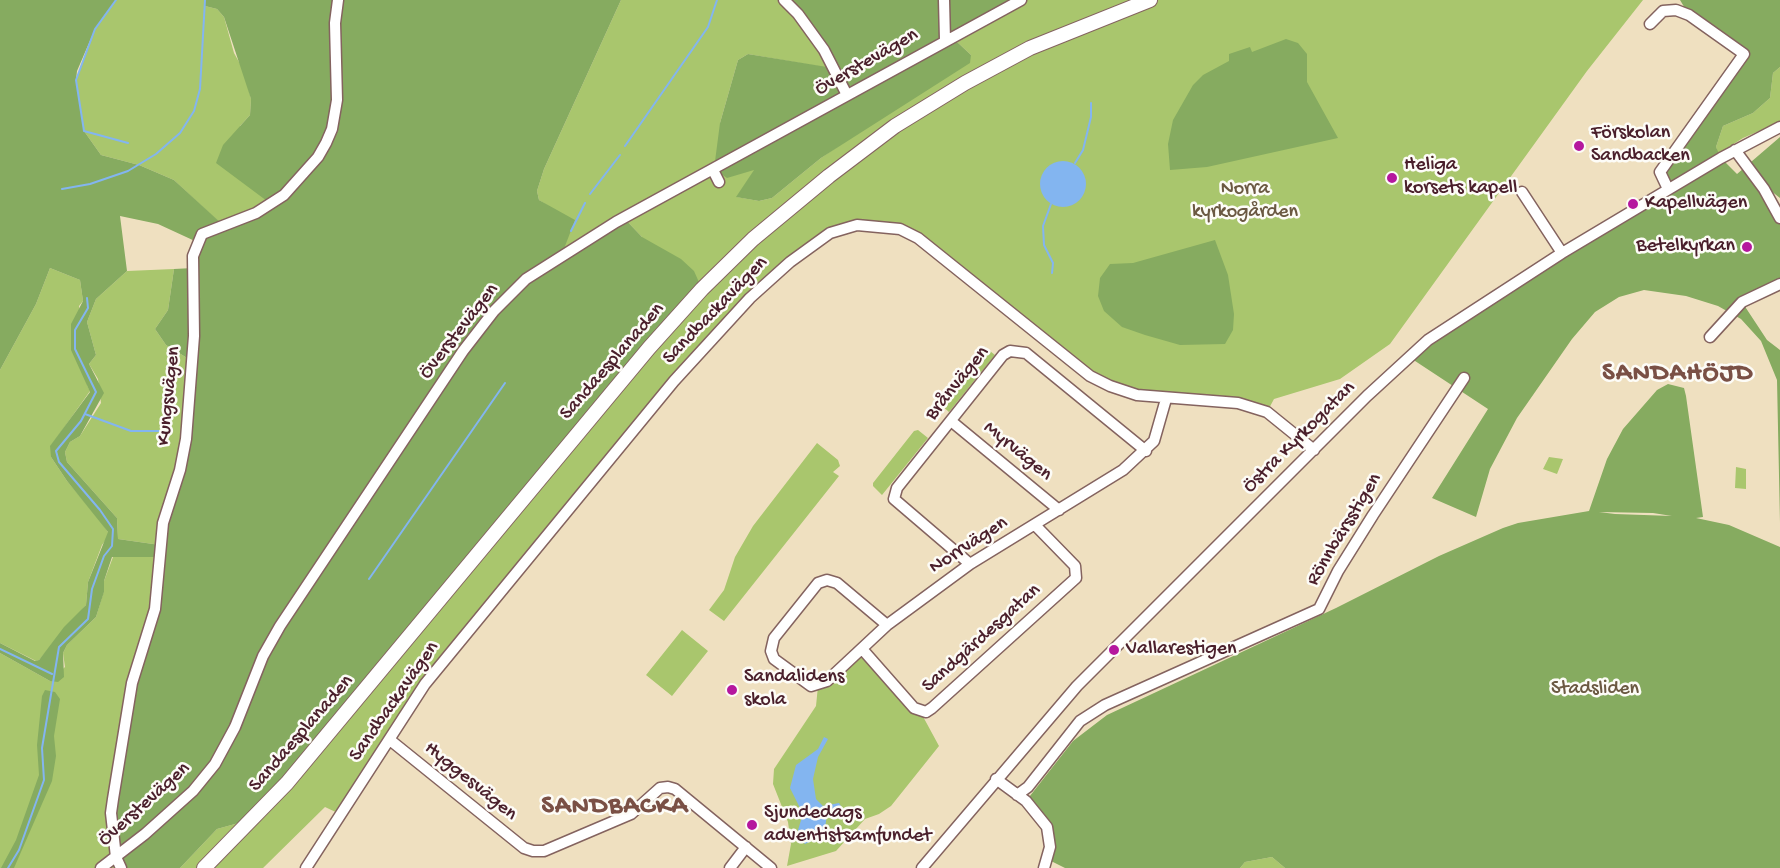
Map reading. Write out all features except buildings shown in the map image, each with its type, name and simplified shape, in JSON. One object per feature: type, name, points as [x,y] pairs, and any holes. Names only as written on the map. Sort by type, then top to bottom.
[{"type":"main road","name":"Sandaesplanaden","points":[[204,868],[287,783],[649,348],[702,289],[753,239],[829,176],[895,126],[964,83],[1030,48],[1150,0]]},
{"type":"street","name":"Kungsvägen","points":[[122,868],[117,857],[111,813],[132,683],[155,609],[163,524],[180,470],[186,439],[195,336],[193,256],[202,234],[256,213],[284,195],[318,157],[326,143],[332,129],[337,100],[334,23],[338,0]]},
{"type":"street","points":[[784,0],[798,14],[824,50],[847,95]]},
{"type":"street","points":[[944,0],[945,39]]},
{"type":"street","name":"Överstevägen","points":[[101,868],[194,791],[215,764],[235,727],[262,656],[280,626],[463,351],[494,311],[526,279],[561,255],[945,39],[1021,0]]},
{"type":"street","points":[[1650,24],[1663,11],[1676,10],[1689,15],[1744,54],[1660,172],[1668,189]]},
{"type":"street","name":"Östra Kyrkogatan","points":[[922,868],[1077,686],[1428,339],[1562,253],[1668,189],[1780,127]]},
{"type":"street","points":[[1736,150],[1764,189],[1780,218]]},
{"type":"street","points":[[713,170],[719,182]]},
{"type":"street","points":[[1522,192],[1562,253]]},
{"type":"street","name":"Sandbackavägen","points":[[306,868],[425,684],[674,381],[750,298],[790,262],[830,233],[843,228],[875,225],[909,233],[1090,376],[1128,392],[1167,399],[1238,404],[1267,412],[1314,450]]},
{"type":"street","points":[[1710,338],[1742,302],[1780,284]]},
{"type":"street","name":"Brånvägen","points":[[970,564],[894,499],[897,488],[1003,355],[1018,350],[1026,353],[1146,451]]},
{"type":"street","name":"Rönnbärsstigen","points":[[1017,795],[1028,787],[1080,721],[1105,705],[1319,609],[1338,571],[1372,515],[1464,378]]},
{"type":"street","name":"Norrvägen","points":[[887,625],[837,583],[827,580],[818,584],[774,638],[771,651],[774,658],[797,678],[811,686],[818,686],[863,650],[887,625],[970,564],[1123,470],[1146,451],[1158,432],[1167,399]]},
{"type":"street","name":"Myrvägen","points":[[951,422],[1059,510]]},
{"type":"street","name":"Sandgärdesgatan","points":[[863,650],[914,708],[926,712],[932,708],[1076,578],[1075,566],[1035,525]]},
{"type":"street","name":"Hyggesvägen","points":[[390,740],[524,848],[533,851],[544,850],[632,814],[660,788],[668,787],[675,789],[771,868]]},
{"type":"street","points":[[996,779],[1017,795],[1047,827],[1050,847],[1044,868]]},
{"type":"street","points":[[730,868],[746,847]]},
{"type":"green space","points":[[0,0],[116,0],[95,29],[77,71],[76,80],[84,131],[101,155],[139,165],[174,180],[222,224],[271,204],[216,163],[223,145],[250,115],[251,99],[224,17],[217,9],[205,6],[205,0],[621,0],[544,169],[537,191],[539,200],[575,220],[562,254],[624,218],[642,237],[681,259],[694,271],[702,289],[253,819],[217,829],[180,868],[121,868],[111,813],[124,728],[148,635],[159,557],[112,557],[96,617],[67,645],[63,653],[64,677],[58,682],[50,681],[0,653],[0,643],[35,661],[39,660],[64,627],[86,605],[88,582],[108,532],[51,457],[50,446],[90,392],[71,350],[71,324],[83,301],[80,280],[50,268],[36,304],[0,370]],"holes":[[[120,216],[158,224],[197,242],[193,268],[174,269],[168,310],[155,329],[166,345],[192,361],[180,470],[160,545],[118,539],[117,518],[67,462],[65,452],[70,442],[80,436],[104,393],[89,364],[96,355],[87,322],[96,299],[127,271]]]},
{"type":"green space","points":[[116,0],[205,0],[205,6],[217,9],[224,17],[234,53],[244,71],[251,99],[250,115],[240,126],[271,204],[222,225],[174,180],[139,165],[101,155],[84,131],[76,80],[95,29]]},
{"type":"green space","name":"Norra kyrkogården","points":[[621,0],[784,0],[834,69],[748,54],[738,60],[720,123],[755,170],[737,197],[759,201],[772,198],[821,158],[971,55],[954,39],[1021,0],[1643,0],[1587,71],[1390,344],[1340,379],[1274,399],[1267,412],[1110,386],[900,229],[843,228],[750,298],[445,659],[342,815],[325,807],[263,868],[180,868],[217,829],[253,819],[642,237],[624,218],[561,255],[550,207],[539,200],[537,191],[544,169]]},
{"type":"green space","points":[[784,0],[1021,0],[954,39],[971,55],[970,63],[821,158],[772,198],[759,201],[736,197],[754,170],[727,178],[714,169],[720,123],[738,60],[748,54],[833,68]]},
{"type":"green space","points":[[1680,0],[1780,0],[1780,67],[1773,73],[1770,98],[1753,113],[1723,126],[1716,147],[1721,158],[1737,174],[1780,137],[1780,198],[1761,183],[1780,220],[1780,284],[1742,302],[1767,340],[1780,350],[1780,523],[1777,380],[1761,341],[1741,319],[1718,306],[1686,296],[1644,290],[1619,297],[1595,312],[1572,339],[1517,418],[1490,469],[1476,517],[1432,498],[1488,409],[1409,357],[1668,189],[1660,172],[1743,54],[1689,15]]},
{"type":"green space","points":[[1286,39],[1298,43],[1307,54],[1307,82],[1338,138],[1207,167],[1170,170],[1168,144],[1173,120],[1193,85],[1203,75],[1229,61],[1229,54],[1250,47],[1252,52]]},
{"type":"green space","points":[[1780,67],[1780,122],[1743,138],[1718,154],[1716,147],[1723,126],[1753,113],[1770,98],[1773,73]]},
{"type":"green space","points":[[1215,240],[1228,275],[1234,314],[1233,330],[1225,344],[1180,345],[1122,327],[1104,311],[1098,296],[1100,278],[1110,264],[1133,263]]},
{"type":"green space","points":[[50,268],[80,280],[83,301],[79,306],[87,385],[90,391],[51,446],[51,457],[67,481],[99,519],[108,532],[108,537],[102,545],[88,582],[86,605],[36,661],[0,643],[0,370],[36,304]]},
{"type":"green space","points":[[174,269],[168,310],[155,329],[166,345],[192,361],[186,439],[160,545],[118,539],[117,518],[67,462],[65,452],[70,442],[80,436],[101,403],[98,379],[89,364],[96,355],[87,322],[96,299],[127,271]]},
{"type":"green space","points":[[985,347],[995,355],[949,412],[939,403],[939,400],[980,348]]},
{"type":"green space","name":"Stadsliden","points":[[1668,384],[1684,388],[1703,517],[1696,518],[1729,525],[1780,547],[1780,868],[1285,868],[1272,857],[1245,862],[1240,868],[1065,868],[1047,859],[1049,837],[1026,801],[1073,741],[1107,715],[1336,608],[1439,556],[1518,523],[1589,511],[1607,459],[1623,429],[1657,390]],"holes":[[[1599,512],[1653,513],[1672,516]]]},
{"type":"green space","points":[[918,430],[928,438],[882,495],[873,483],[914,431]]},
{"type":"green space","points":[[817,443],[838,460],[840,466],[833,472],[839,476],[724,621],[709,610],[724,590],[735,557],[753,526]]},
{"type":"green space","points":[[1549,457],[1563,459],[1557,474],[1543,469]]},
{"type":"green space","points":[[1736,467],[1746,469],[1746,489],[1735,488]]},
{"type":"green space","points":[[113,557],[159,557],[121,868],[0,868],[0,653],[50,681],[65,667],[63,653],[67,645],[96,617],[104,591],[104,581]]},
{"type":"green space","points":[[682,630],[708,651],[672,696],[646,675]]},
{"type":"green space","points":[[863,650],[920,711],[939,746],[891,806],[865,819],[836,851],[787,866],[791,844],[788,822],[773,784],[774,769],[816,706],[818,686]]},
{"type":"green space","points":[[45,690],[55,692],[60,699],[54,736],[56,756],[52,781],[14,868],[1,868],[16,840],[39,775],[37,745],[42,696]]},
{"type":"green space","points":[[1272,857],[1285,868],[1240,868],[1245,862]]},
{"type":"water","points":[[1068,161],[1080,167],[1085,175],[1085,193],[1080,201],[1072,206],[1058,207],[1050,204],[1043,197],[1040,179],[1043,171],[1050,164]]},
{"type":"water","points":[[824,737],[828,739],[818,757],[813,779],[816,799],[823,806],[839,803],[842,808],[827,814],[824,835],[805,844],[799,838],[798,830],[803,814],[790,788],[796,765],[818,749]]},
{"type":"waterway","points":[[116,0],[95,29],[76,80],[84,131],[128,143]]},
{"type":"waterway","points":[[62,189],[90,184],[128,171],[156,154],[180,133],[194,111],[200,89],[205,0]]},
{"type":"waterway","points":[[625,146],[708,27],[717,0]]},
{"type":"waterway","points":[[1075,163],[1083,150],[1091,117],[1091,103]]},
{"type":"waterway","points":[[590,194],[620,155]]},
{"type":"waterway","points":[[571,231],[585,203]]},
{"type":"waterway","points":[[1051,204],[1043,226],[1044,245],[1053,263],[1052,273]]},
{"type":"waterway","points":[[8,868],[19,850],[44,780],[42,748],[59,647],[88,619],[92,589],[104,556],[112,546],[113,529],[100,510],[59,462],[56,451],[81,421],[96,392],[75,349],[75,330],[88,308],[87,298]]},
{"type":"waterway","points":[[369,579],[505,383]]},
{"type":"waterway","points":[[85,414],[131,431],[168,431]]},
{"type":"waterway","points":[[0,649],[52,674]]},
{"type":"place","name":"Förskolan Sandbacken","points":[[1579,146]]},
{"type":"place","name":"Heliga korsets kapell","points":[[1392,178]]},
{"type":"place","name":"Kapellvägen","points":[[1633,204]]},
{"type":"place","name":"Betelkyrkan","points":[[1747,247]]},
{"type":"place","name":"Vallarestigen","points":[[1114,650]]},
{"type":"place","name":"Sandalidens skola","points":[[732,690]]},
{"type":"place","name":"Sjundedags adventistsamfundet","points":[[752,825]]},
{"type":"district","name":"SANDAHÖJD","points":[[1678,375]]},
{"type":"district","name":"SANDBACKA","points":[[615,808]]}]
